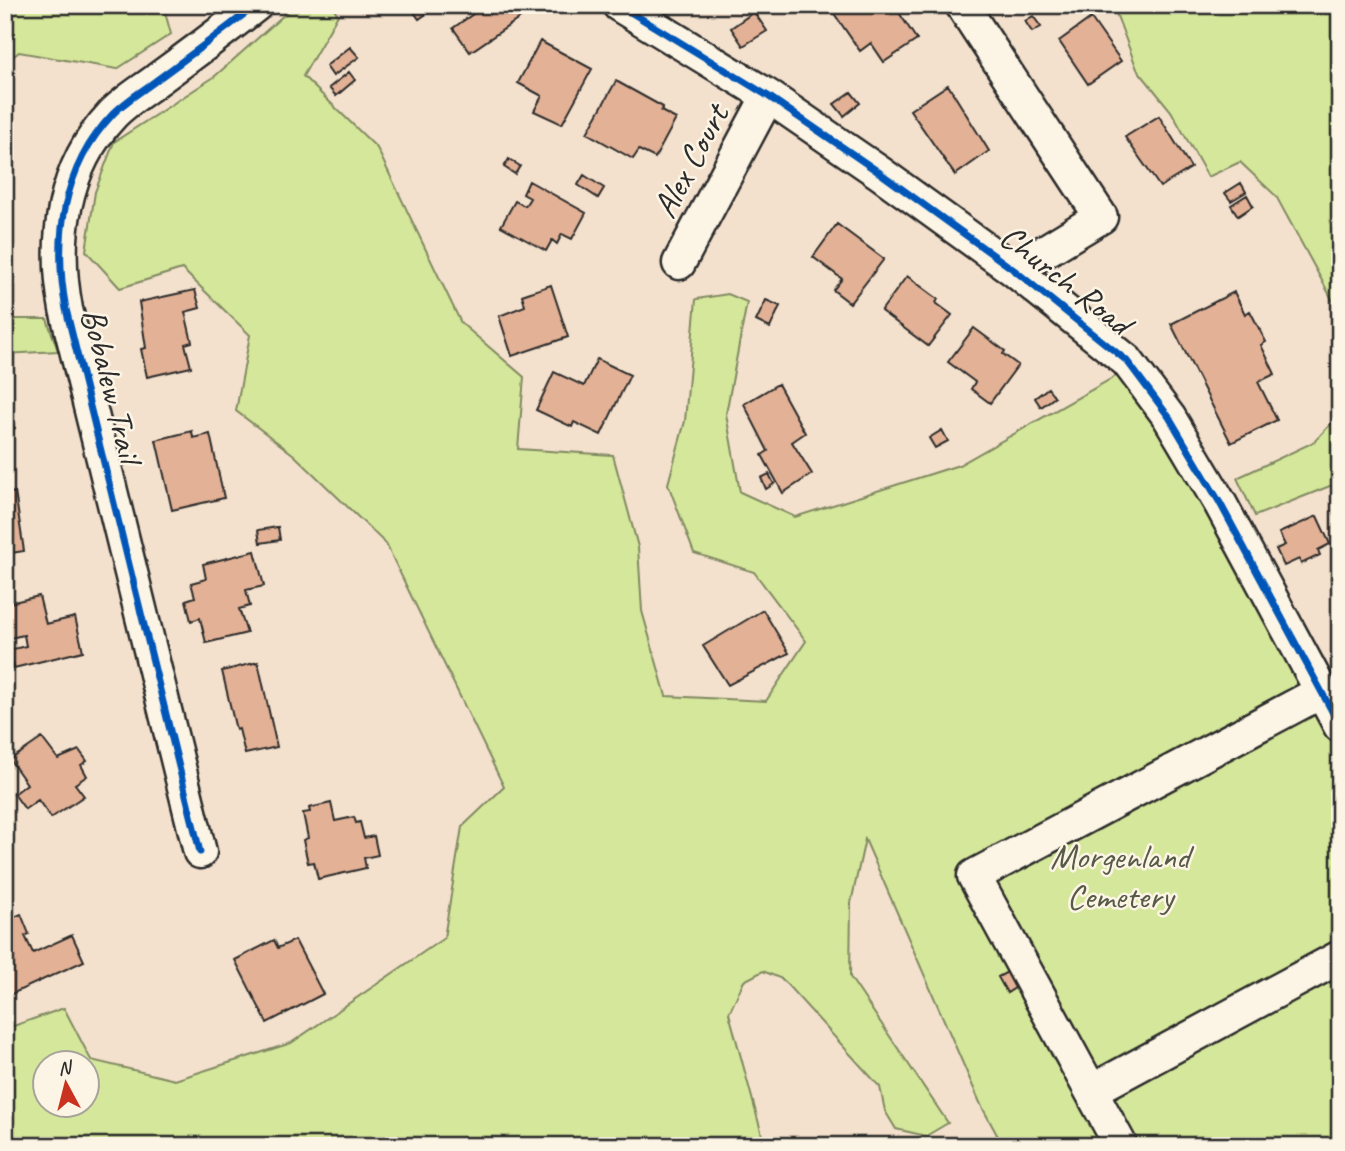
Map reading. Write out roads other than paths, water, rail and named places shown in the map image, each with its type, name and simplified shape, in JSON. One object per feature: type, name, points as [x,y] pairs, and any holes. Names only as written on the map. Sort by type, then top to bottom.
[{"type":"street","name":"Bobalew Trail","points":[[200,852],[66,309],[59,245],[63,209],[74,174],[91,142],[113,114],[256,5]]},
{"type":"street","name":"Church Road","points":[[619,5],[768,96],[1014,270],[1109,344],[1143,379],[1220,503],[1340,726]]},
{"type":"street","points":[[962,5],[1101,217],[1014,270]]},
{"type":"street","name":"Alex Court","points":[[679,263],[768,96]]},
{"type":"street","points":[[1121,1146],[974,876],[1321,692]]},
{"type":"street","points":[[1091,1091],[1340,957]]},
{"type":"park label","name":"Morgenland Cemetery","points":[[1120,876]]}]
